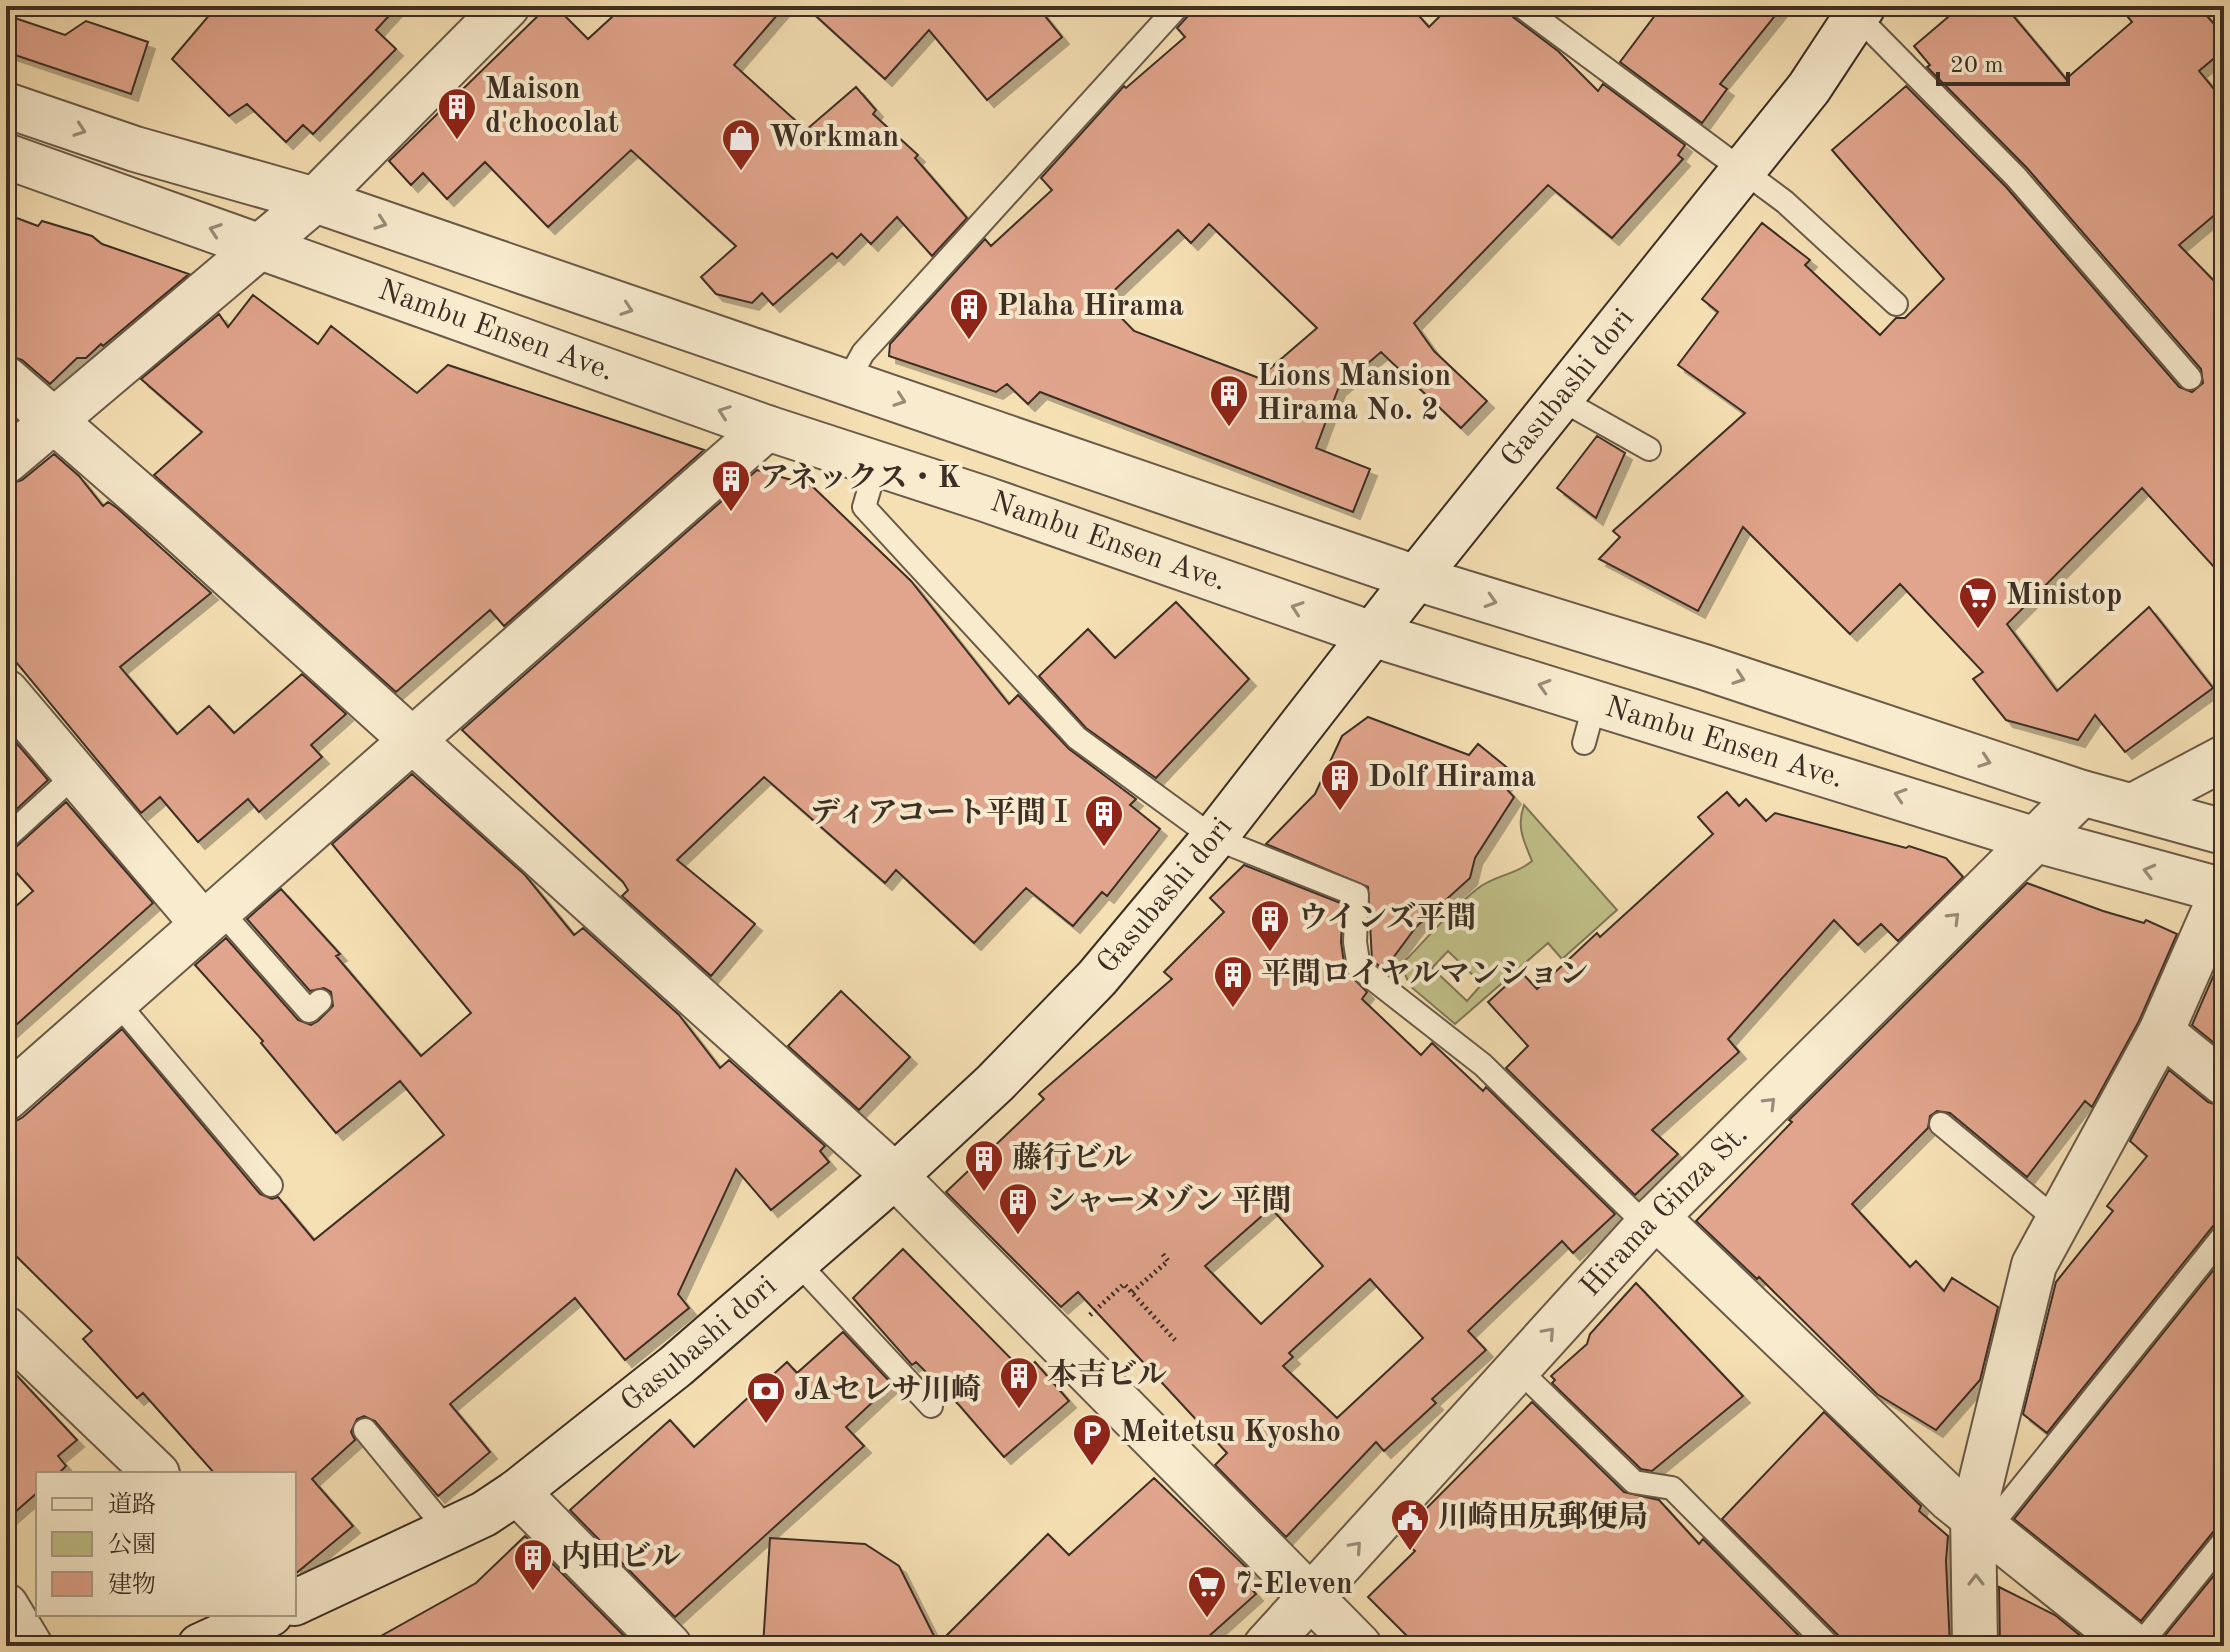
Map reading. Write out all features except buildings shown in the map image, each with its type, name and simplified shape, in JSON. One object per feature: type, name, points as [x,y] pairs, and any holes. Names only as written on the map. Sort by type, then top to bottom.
[{"type":"street","points":[[6,461],[315,200],[507,6]]},
{"type":"street","name":"Gasubashi dori","points":[[296,1602],[484,1514],[517,1492],[676,1366],[895,1176],[995,1083],[1097,978],[1214,838],[1416,578],[1809,88],[1860,11]]},
{"type":"street","name":"Nambu Ensen Ave.","points":[[6,105],[135,149],[315,200],[1416,578],[1690,662],[2082,793],[2135,805],[2224,832]]},
{"type":"street","name":"Nambu Ensen Ave.","points":[[6,156],[767,428],[1372,634],[2033,839],[2224,891]]},
{"type":"street","points":[[6,379],[895,1176],[1359,1646]]},
{"type":"street","points":[[6,1098],[137,988],[211,917],[285,864],[411,741],[767,428]]},
{"type":"street","points":[[6,692],[76,774],[211,917]]},
{"type":"street","points":[[2135,805],[2224,758]]},
{"type":"street","name":"Hirama Ginza St.","points":[[1266,1646],[1652,1222],[2082,793]]},
{"type":"street","points":[[1975,1646],[1981,1521],[2034,1265],[2161,1032],[2224,891]]},
{"type":"street","points":[[2161,1032],[2224,1083]]},
{"type":"street","points":[[1652,1222],[1950,1499],[2133,1646]]},
{"type":"street","points":[[6,1329],[155,1472]]},
{"type":"street","points":[[517,1492],[669,1646]]},
{"type":"street","points":[[6,1606],[30,1646]]},
{"type":"street","points":[[200,1646],[266,1616]]},
{"type":"lane","points":[[1521,6],[1741,173],[1785,202],[1896,304]]},
{"type":"lane","points":[[847,382],[863,353],[1168,10]]},
{"type":"lane","points":[[1860,11],[2016,177],[2190,378]]},
{"type":"lane","points":[[1560,399],[1649,449]]},
{"type":"lane","points":[[877,463],[864,507],[987,629],[1077,738],[1214,838],[1357,895],[1355,942],[1359,968],[1483,1065],[1652,1222]]},
{"type":"lane","points":[[1584,743],[1595,702]]},
{"type":"lane","points":[[6,838],[76,774]]},
{"type":"lane","points":[[211,917],[309,1011],[320,1001]]},
{"type":"lane","points":[[137,988],[271,1185]]},
{"type":"lane","points":[[1941,1124],[2058,1221]]},
{"type":"lane","points":[[1981,1521],[2224,1235]]},
{"type":"lane","points":[[796,1261],[931,1406]]},
{"type":"lane","points":[[1517,1368],[1634,1482],[1672,1488],[1829,1646]]},
{"type":"lane","points":[[365,1430],[447,1530]]},
{"type":"lane","points":[[2139,1646],[2224,1541]]},
{"type":"path","points":[[1132,1292],[1168,1261],[1162,1253]]},
{"type":"path","points":[[1095,1311],[1124,1284],[1175,1340]]},
{"type":"green space","points":[[1524,805],[1617,910],[1562,959],[1548,943],[1455,1024],[1410,986],[1401,965],[1477,889],[1532,861],[1522,834]],"holes":[[[1448,951],[1482,984],[1467,1001],[1432,968]]]},
{"type":"place","name":"Maison d'chocolat","points":[[457,141]]},
{"type":"place","name":"Workman","points":[[741,172]]},
{"type":"place","name":"Plaha Hirama","points":[[969,341]]},
{"type":"place","name":"Lions Mansion Hirama No. 2","points":[[1229,428]]},
{"type":"place","name":"アネックス・K","points":[[731,513]]},
{"type":"place","name":"Ministop","points":[[1978,630]]},
{"type":"place","name":"Dolf Hirama","points":[[1340,812]]},
{"type":"place","name":"ディアコート平間Ⅰ","points":[[1104,848]]},
{"type":"place","name":"ウインズ平間","points":[[1270,953]]},
{"type":"place","name":"平間ロイヤルマンション","points":[[1233,1009]]},
{"type":"place","name":"藤行ビル","points":[[984,1193]]},
{"type":"place","name":"シャーメゾン 平間","points":[[1018,1236]]},
{"type":"place","name":"本吉ビル","points":[[1019,1410]]},
{"type":"place","name":"JAセレサ川崎","points":[[766,1425]]},
{"type":"place","name":"Meitetsu Kyosho","points":[[1092,1467]]},
{"type":"place","name":"川崎田尻郵便局","points":[[1410,1552]]},
{"type":"place","name":"内田ビル","points":[[533,1592]]},
{"type":"place","name":"7-Eleven","points":[[1207,1619]]}]
